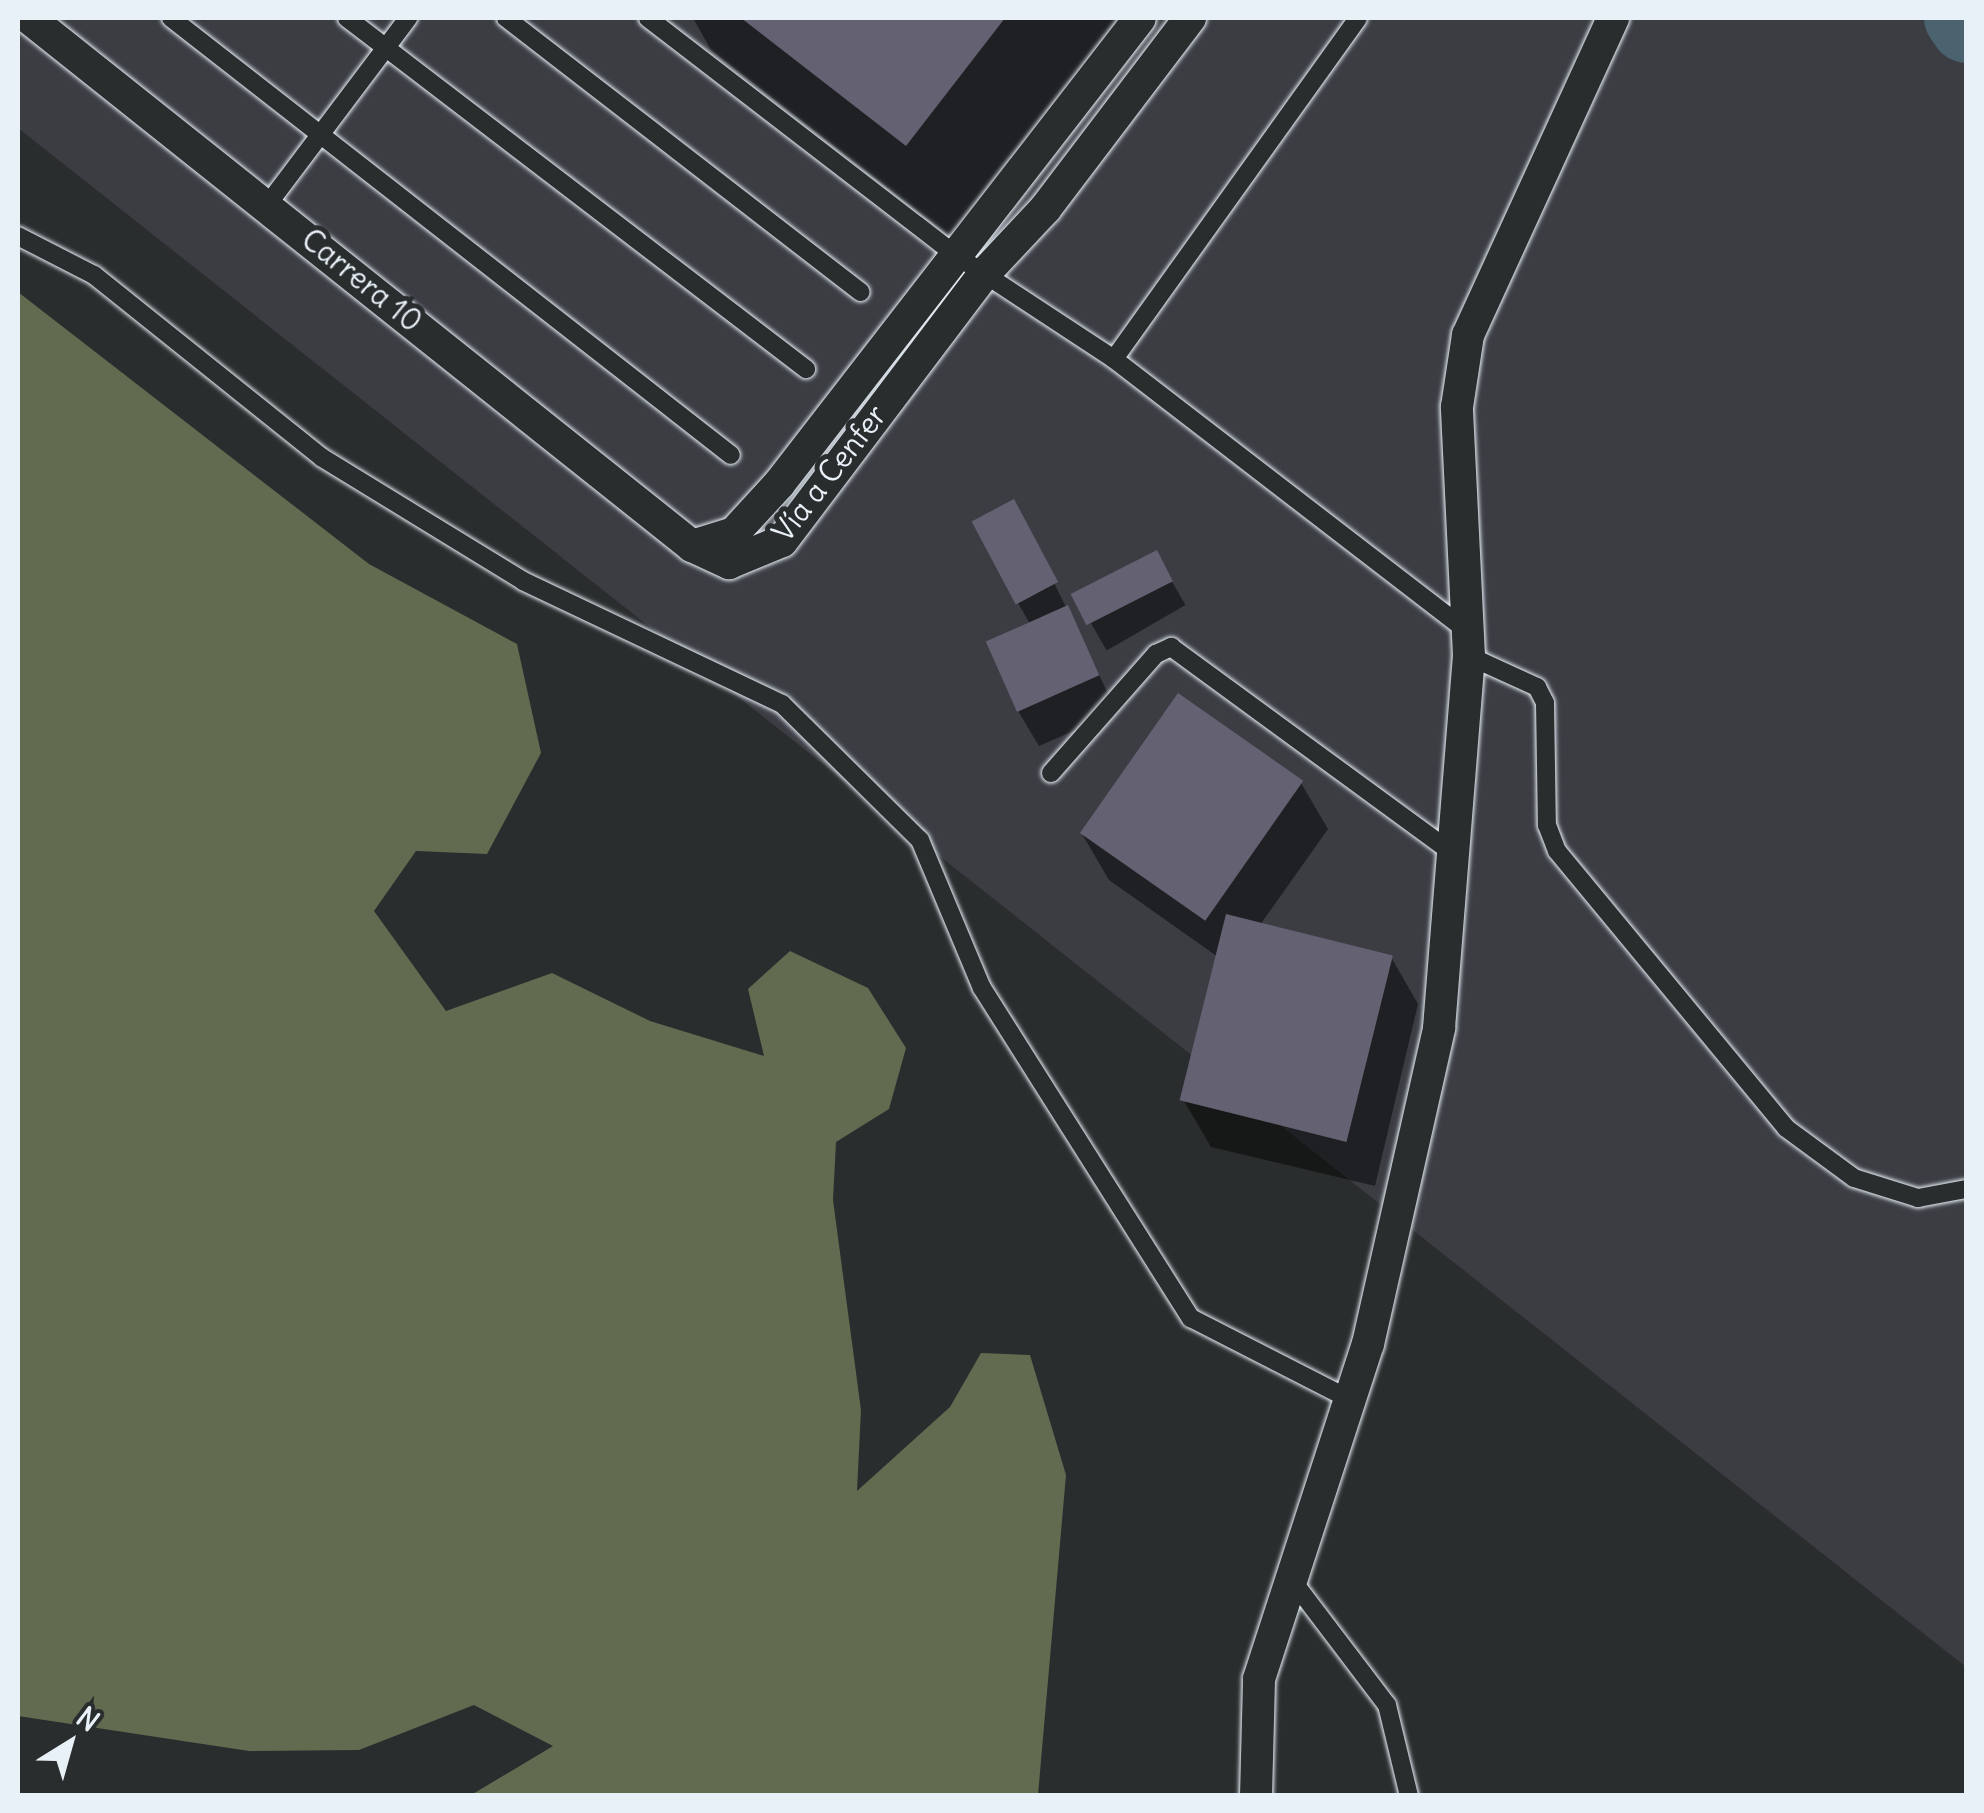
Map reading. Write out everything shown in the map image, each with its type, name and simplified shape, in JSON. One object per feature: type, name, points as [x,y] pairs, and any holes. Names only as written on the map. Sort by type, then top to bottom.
[{"type":"street","name":"Carrera 10","points":[[30,18],[692,546]]},
{"type":"street","name":"Vía a Cenfer","points":[[692,546],[734,532],[754,514],[1140,18]]},
{"type":"street","name":"Vía a Cenfer","points":[[692,546],[728,564],[782,541],[983,274],[1045,209],[1190,18]]},
{"type":"street","points":[[1256,1796],[1259,1679],[1288,1575],[1368,1344],[1439,1028],[1467,643],[1457,407],[1468,335],[1613,18]]},
{"type":"lane","points":[[171,18],[731,455]]},
{"type":"lane","points":[[346,18],[806,368]]},
{"type":"lane","points":[[268,204],[408,18]]},
{"type":"lane","points":[[506,18],[861,292]]},
{"type":"lane","points":[[648,18],[954,254],[1114,359],[1467,643],[1537,686],[1545,703],[1545,806],[1557,851],[1786,1128],[1854,1178],[1918,1198],[1966,1189]]},
{"type":"lane","points":[[1114,359],[1358,18]]},
{"type":"lane","points":[[18,236],[94,274],[321,456],[523,581],[782,704],[920,840],[982,988],[1191,1318],[1349,1400]]},
{"type":"lane","points":[[1051,773],[1156,654],[1171,647],[1454,855]]},
{"type":"lane","points":[[1288,1575],[1388,1705],[1409,1796]]},
{"type":"shaded area","points":[[18,18],[1966,18],[1966,1667],[18,128]]},
{"type":"green space","points":[[18,292],[369,564],[517,644],[541,753],[487,854],[416,851],[374,911],[446,1011],[552,973],[650,1021],[764,1056],[748,989],[790,951],[868,988],[906,1048],[889,1109],[836,1142],[833,1200],[861,1410],[857,1491],[950,1407],[981,1353],[1030,1355],[1066,1475],[1038,1795],[471,1795],[553,1746],[474,1705],[359,1750],[249,1751],[18,1716]]},
{"type":"building","points":[[741,18],[1005,18],[906,146]]},
{"type":"building","points":[[1014,499],[1058,582],[1016,605],[972,522]]},
{"type":"building","points":[[1157,550],[1173,581],[1086,625],[1071,594]]},
{"type":"building","points":[[1068,605],[1099,675],[1017,712],[986,642]]},
{"type":"building","points":[[1178,693],[1303,781],[1205,921],[1080,833]]},
{"type":"building","points":[[1226,914],[1393,956],[1346,1142],[1180,1100]]},
{"type":"waterway","points":[[1959,18],[1966,28]]}]
